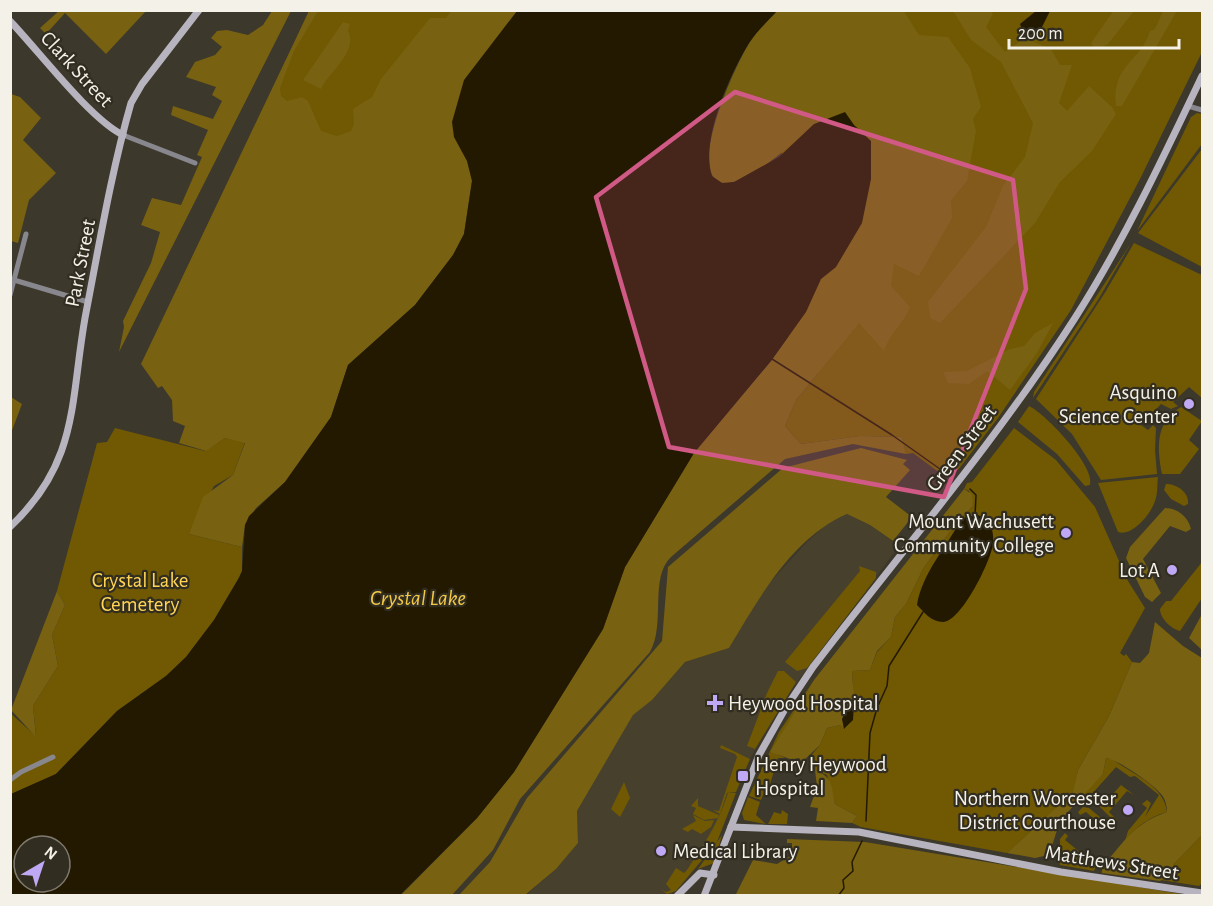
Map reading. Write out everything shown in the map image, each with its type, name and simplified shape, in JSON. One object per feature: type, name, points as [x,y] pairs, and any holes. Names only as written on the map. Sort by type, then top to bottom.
[{"type":"street","name":"Park Street","points":[[10,527],[41,495],[65,444],[88,302],[131,103],[138,89],[199,10]]},
{"type":"street","name":"Clark Street","points":[[10,21],[91,110],[107,126],[123,135]]},
{"type":"street","name":"Green Street","points":[[704,896],[759,755],[784,709],[1022,395],[1067,330],[1126,232],[1203,76]]},
{"type":"street","points":[[1188,106],[1203,110]]},
{"type":"street","points":[[123,135],[195,163]]},
{"type":"street","points":[[10,295],[26,234]]},
{"type":"street","points":[[14,280],[88,302]]},
{"type":"street","points":[[10,780],[52,757]]},
{"type":"street","name":"Matthews Street","points":[[731,827],[859,832],[1061,872],[1203,893]]},
{"type":"street","points":[[677,896],[700,873],[714,875]]},
{"type":"highlighted area","points":[[735,92],[1013,180],[1026,289],[944,497],[669,447],[596,197]]},
{"type":"shaded area","points":[[60,10],[146,11],[106,54],[65,13],[46,34],[40,28]]},
{"type":"shaded area","points":[[777,10],[904,11],[919,35],[948,37],[970,68],[981,107],[973,119],[976,131],[967,181],[951,200],[952,218],[919,276],[894,264],[891,286],[910,307],[907,313],[884,351],[859,323],[796,400],[785,426],[801,444],[860,436],[902,437],[906,454],[853,444],[785,459],[671,557],[664,566],[661,577],[657,628],[650,652],[520,799],[493,850],[452,895],[400,896],[477,818],[514,772],[603,629],[625,567],[694,453],[771,361],[806,312],[821,279],[836,267],[864,132],[854,125],[814,124],[771,161],[745,178],[723,183],[712,176],[709,161],[711,140],[725,93],[753,38]]},
{"type":"shaded area","points":[[1114,10],[1134,11],[1108,44],[1095,50],[1091,43]]},
{"type":"shaded area","points":[[272,11],[291,11],[119,352],[123,321],[151,263],[160,232],[141,225],[152,198],[181,205],[202,157],[197,155],[208,130],[171,115],[173,106],[213,119],[222,101],[212,95],[216,87],[186,77],[195,62],[215,55],[222,47],[211,38],[217,31],[227,30],[248,35],[263,25]]},
{"type":"shaded area","points":[[309,11],[318,11],[294,51],[280,88],[281,96],[287,101],[302,97],[308,101],[321,131],[337,136],[351,131],[354,124],[353,109],[372,97],[381,79],[430,18],[446,18],[451,11],[517,11],[454,137],[467,161],[472,181],[464,234],[453,255],[415,305],[348,365],[331,417],[285,482],[256,508],[245,525],[242,547],[189,534],[203,497],[233,475],[245,443],[225,438],[206,451],[179,443],[185,426],[173,421],[172,400],[162,386],[158,388],[141,364]]},
{"type":"shaded area","points":[[953,11],[991,11],[993,14],[986,27],[1005,52],[1025,38],[1051,49],[1060,65],[1072,65],[1059,103],[1067,111],[1089,86],[1112,107],[1116,114],[1092,151],[1060,182],[1035,223],[940,323],[930,318],[928,302],[986,227],[1003,186],[1025,157],[1033,123],[1001,62],[971,40]]},
{"type":"shaded area","points":[[1163,11],[1177,11],[1122,106],[1116,106],[1116,92],[1122,72],[1140,50],[1150,31],[1155,29]]},
{"type":"shaded area","points":[[343,22],[350,24],[349,46],[341,62],[321,89],[303,80]]},
{"type":"shaded area","points":[[11,94],[20,97],[41,118],[23,140],[56,173],[29,200],[18,243],[11,241]]},
{"type":"shaded area","points":[[1053,323],[1037,353],[1010,390],[987,371],[969,384],[948,383],[943,372],[967,371],[1010,349],[1024,346],[1035,333]]},
{"type":"shaded area","points":[[11,397],[22,404],[11,433]]},
{"type":"shaded area","points":[[861,448],[907,460],[903,464],[910,470],[886,497],[912,517],[893,541],[870,525],[847,514],[810,538],[793,554],[765,590],[729,648],[685,662],[652,700],[633,715],[577,811],[578,843],[556,869],[525,895],[459,895],[490,862],[527,798],[662,641],[668,567],[783,468]]},
{"type":"shaded area","points":[[964,489],[972,494],[973,506],[956,523],[923,569],[906,604],[895,617],[891,637],[877,651],[870,670],[852,671],[854,711],[850,724],[845,729],[841,725],[827,728],[820,745],[802,762],[799,758],[793,760],[770,752],[814,680]]},
{"type":"shaded area","points":[[1165,508],[1174,509],[1181,514],[1191,529],[1186,532],[1170,526],[1143,559],[1161,593],[1152,602],[1145,597],[1126,558],[1130,547]]},
{"type":"shaded area","name":"Heywood Hospital","points":[[847,514],[870,525],[899,546],[789,693],[749,760],[712,848],[671,895],[525,896],[556,869],[578,843],[577,811],[633,715],[652,700],[685,662],[729,648],[764,589],[807,542],[829,522]]},
{"type":"shaded area","points":[[57,591],[65,605],[52,635],[58,666],[33,706],[36,737],[11,710]]},
{"type":"shaded area","points":[[1202,614],[1202,650],[1189,638]]},
{"type":"shaded area","points":[[1155,622],[1183,646],[1202,658],[1202,835],[1174,864],[1170,875],[1160,881],[1102,873],[1102,867],[1138,827],[1167,812],[1165,800],[1157,790],[1126,767],[1106,758],[1103,774],[1056,825],[1058,827],[1052,846],[1044,856],[1035,858],[1007,853],[1073,792],[1078,770],[1109,716],[1132,662],[1140,663],[1149,653]]},
{"type":"shaded area","points":[[815,770],[829,780],[835,804],[857,816],[852,823],[816,821],[818,808],[810,807],[817,787]]},
{"type":"shaded area","points":[[787,839],[865,842],[1187,895],[735,896],[753,860],[777,864],[792,855],[792,843],[787,843]]},
{"type":"green space","points":[[309,11],[517,11],[509,23],[472,181],[261,116]]},
{"type":"green space","points":[[777,11],[1202,11],[1202,52],[1140,179],[1071,310],[998,418],[958,470],[952,466],[944,476],[913,453],[906,454],[902,437],[860,436],[801,444],[785,426],[796,400],[818,373],[788,336]]},
{"type":"green space","points":[[1197,113],[1202,114],[1202,144],[1137,231],[1191,117]]},
{"type":"green space","points":[[1202,149],[1202,267],[1138,233]]},
{"type":"green space","points":[[1131,243],[1098,300],[1033,398],[1034,392]]},
{"type":"green space","points":[[1134,243],[1202,275],[1202,398],[1189,387],[1173,402],[1178,406],[1171,409],[1161,404],[1141,425],[1148,430],[1153,425],[1156,428],[1157,474],[1101,480],[1072,434],[1036,399],[1106,291]]},
{"type":"green space","points":[[1029,406],[1047,419],[1078,454],[1090,477],[1090,485],[1085,486],[1057,454],[1018,422]]},
{"type":"green space","points":[[1181,407],[1202,421],[1189,440],[1199,449],[1180,474],[1162,474],[1159,445],[1162,428],[1166,420]]},
{"type":"green space","name":"Crystal Lake Cemetery","points":[[115,428],[205,451],[225,438],[245,442],[233,475],[214,486],[189,534],[242,547],[242,571],[214,620],[186,657],[166,676],[117,711],[56,774],[11,794],[10,713],[36,736],[33,706],[58,666],[52,635],[65,605],[57,591],[97,443],[107,442]]},
{"type":"green space","points":[[1014,428],[1056,460],[1095,507],[1128,581],[1145,608],[1120,653],[1124,656],[1126,654],[1132,662],[1109,716],[1078,770],[1074,792],[1007,853],[861,827],[852,823],[857,816],[835,804],[827,775],[815,770],[816,761],[809,758],[820,745],[827,728],[841,725],[854,715],[852,671],[870,670],[877,652],[891,637],[895,617],[906,604],[923,569],[956,523],[973,506],[969,491],[964,489],[967,483],[972,482]]},
{"type":"green space","points":[[1158,477],[1156,498],[1150,512],[1135,528],[1123,533],[1118,532],[1098,483]]},
{"type":"green space","points":[[1166,484],[1174,485],[1182,490],[1187,496],[1188,504],[1184,506],[1171,499],[1164,490]]},
{"type":"green space","points":[[1202,562],[1202,598],[1180,631],[1177,630],[1164,619],[1160,609],[1166,601],[1171,601]]},
{"type":"green space","points":[[859,566],[876,572],[876,578],[807,668],[797,671],[785,662],[860,571]]},
{"type":"green space","points":[[778,671],[784,671],[796,682],[755,749],[747,746]]},
{"type":"green space","points":[[814,680],[771,751],[785,758],[778,758],[768,791],[765,790],[761,800],[749,796],[779,732]]},
{"type":"green space","points":[[721,745],[750,759],[736,792],[727,793],[720,814],[713,810],[719,811],[737,757],[720,748]]},
{"type":"green space","points":[[1106,758],[1112,759],[1154,787],[1165,803],[1167,812],[1144,823],[1125,841],[1128,831],[1147,808],[1142,804],[1147,800],[1151,803],[1145,817],[1159,795],[1135,776],[1130,777],[1116,767],[1091,795],[1094,800],[1085,800],[1075,807],[1072,805],[1103,774]]},
{"type":"green space","points":[[624,782],[630,798],[620,817],[611,809]]},
{"type":"green space","points":[[1121,785],[1134,795],[1127,791],[1109,812],[1117,820],[1115,822],[1099,806],[1100,803],[1103,805]]},
{"type":"green space","points":[[728,793],[736,793],[717,842],[676,891],[667,894],[661,889],[666,892],[671,890],[666,884],[676,868],[684,873],[687,870],[715,825]]},
{"type":"green space","points":[[748,797],[760,802],[756,815],[766,824],[744,820],[742,813]]},
{"type":"green space","points":[[698,798],[698,806],[719,815],[718,818],[704,820],[693,814],[696,808],[691,806]]},
{"type":"green space","points":[[1083,807],[1089,808],[1106,822],[1102,826],[1086,812],[1080,815],[1078,812]]},
{"type":"green space","points":[[782,810],[788,814],[787,824],[768,824],[774,812],[781,814]]},
{"type":"green space","points":[[693,815],[705,821],[714,820],[711,827],[701,834],[692,829],[688,832],[682,829],[696,821]]},
{"type":"green space","points":[[1065,833],[1068,836],[1065,840],[1092,862],[1098,861],[1094,871],[1060,865],[1060,839]]},
{"type":"green space","points":[[722,835],[714,863],[698,869]]},
{"type":"green space","points":[[1202,835],[1202,883],[1199,886],[1161,880],[1170,875],[1174,864]]},
{"type":"water","name":"Crystal Lake","points":[[517,11],[777,11],[749,43],[726,89],[713,126],[710,144],[709,161],[712,176],[722,183],[734,182],[779,157],[814,124],[845,112],[854,125],[871,141],[871,179],[862,223],[836,267],[821,279],[806,312],[771,361],[694,453],[625,567],[603,629],[514,772],[477,818],[400,895],[11,895],[11,794],[56,774],[117,711],[166,676],[186,657],[214,620],[239,578],[242,571],[245,525],[249,516],[285,482],[331,417],[348,365],[415,305],[453,255],[464,234],[472,181],[467,161],[454,137],[452,122],[464,80]]},
{"type":"water","points":[[1036,11],[1050,11],[1041,29],[1025,38],[1020,24]]},
{"type":"water","points":[[978,515],[990,521],[993,532],[993,544],[987,563],[974,589],[958,612],[943,622],[935,620],[917,605],[924,582],[962,518]]},
{"type":"water","points":[[850,701],[854,705],[853,720],[844,729],[842,719]]},
{"type":"waterway","points":[[772,359],[892,435],[947,474]]},
{"type":"waterway","points":[[970,489],[976,495],[975,516]]},
{"type":"waterway","points":[[866,821],[870,733],[877,708],[887,686],[889,666],[923,612]]},
{"type":"waterway","points":[[838,896],[844,888],[843,880],[853,871],[852,862],[862,841]]},
{"type":"place","name":"Asquino Science Center","points":[[1189,404]]},
{"type":"place","name":"Mount Wachusett Community College","points":[[1066,533]]},
{"type":"place","name":"Lot A","points":[[1172,570]]},
{"type":"place","name":"Heywood Hospital","points":[[715,703]]},
{"type":"place","name":"Henry Heywood Hospital","points":[[743,776]]},
{"type":"place","name":"Northern Worcester District Courthouse","points":[[1128,810]]},
{"type":"place","name":"Medical Library","points":[[661,851]]}]
